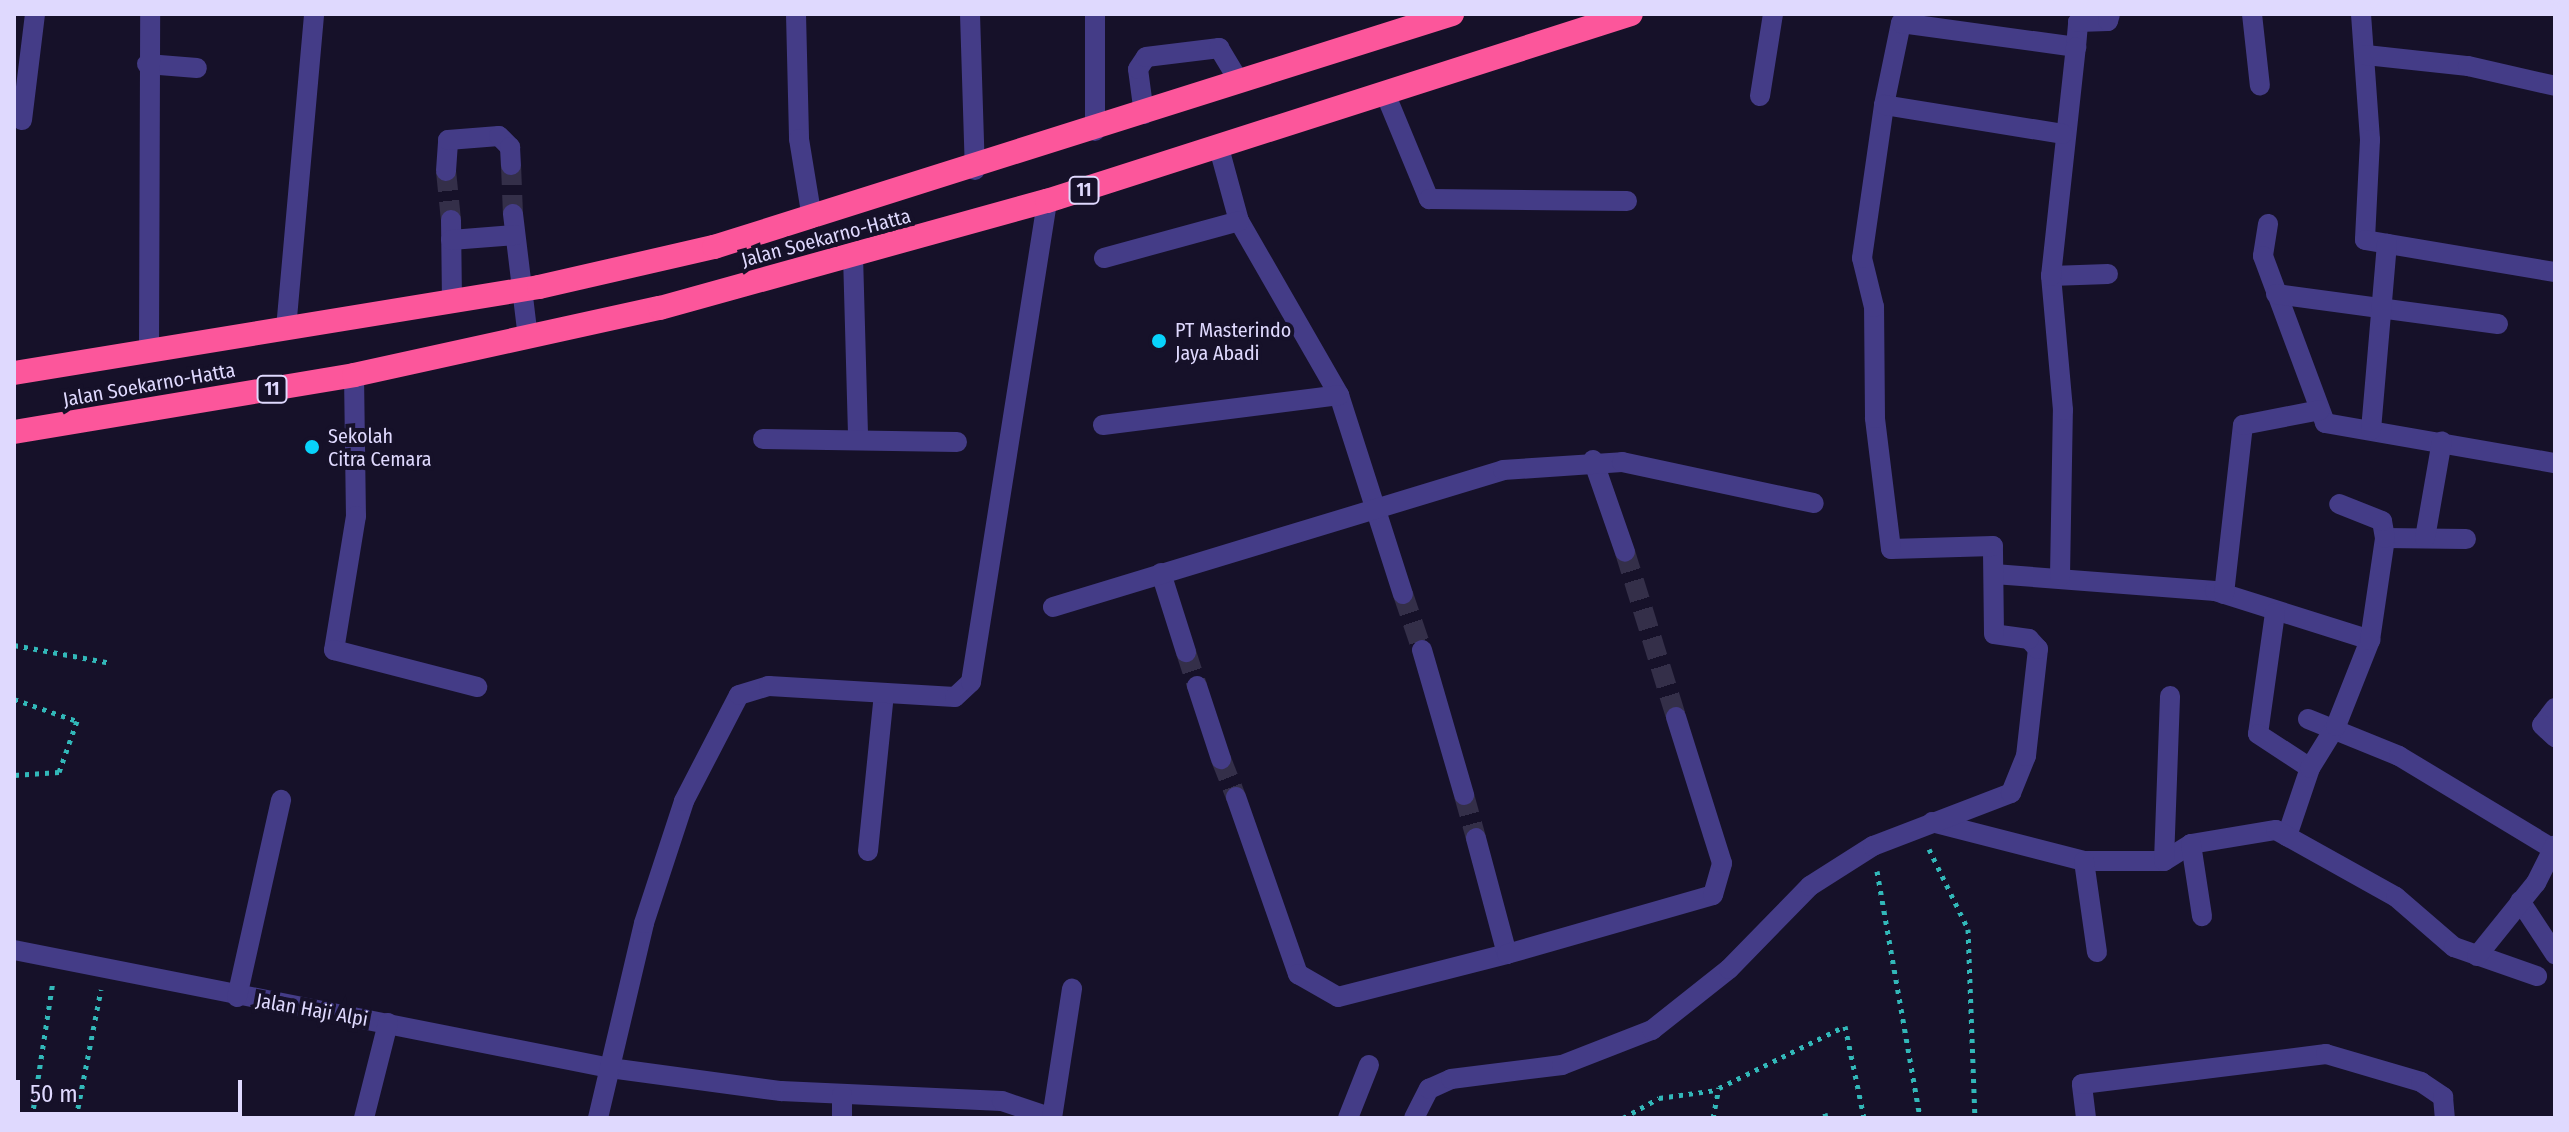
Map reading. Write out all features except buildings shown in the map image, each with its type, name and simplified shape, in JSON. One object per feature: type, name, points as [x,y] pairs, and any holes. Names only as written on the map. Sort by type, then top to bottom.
[{"type":"highway","name":"Jalan Soekarno-Hatta","points":[[14,373],[519,291],[812,218],[975,170],[1451,14]]},
{"type":"highway","name":"Jalan Soekarno-Hatta","points":[[14,432],[354,375],[528,338],[853,255],[1047,201],[1219,148],[1631,14]]},
{"type":"street","points":[[22,120],[35,14]]},
{"type":"street","points":[[149,350],[147,64],[150,14]]},
{"type":"street","points":[[286,329],[314,14]]},
{"type":"street","points":[[796,14],[799,139],[812,218]]},
{"type":"street","points":[[970,14],[975,170]]},
{"type":"street","points":[[1095,14],[1095,131]]},
{"type":"street","points":[[1760,96],[1773,14]]},
{"type":"street","points":[[2060,576],[2063,410],[2051,276],[2063,134],[2078,22],[2108,21],[2110,14]]},
{"type":"street","points":[[2252,14],[2260,86]]},
{"type":"street","points":[[2361,14],[2370,149],[2361,232],[2387,244],[2555,272]]},
{"type":"street","points":[[1414,1118],[1429,1089],[1460,1075],[1562,1065],[1652,1030],[1729,969],[1776,914],[1873,846],[2011,793],[2026,756],[2038,649],[2029,639],[1994,634],[1993,546],[1895,551],[1890,545],[1875,418],[1874,307],[1862,273],[1884,105],[1901,23],[2076,47]]},
{"type":"street","points":[[1144,114],[1138,69],[1146,57],[1219,48],[1239,81]]},
{"type":"street","points":[[2366,55],[2468,66],[2555,86]]},
{"type":"street","points":[[147,64],[197,68]]},
{"type":"street","points":[[1385,93],[1429,199],[1627,201]]},
{"type":"street","points":[[1884,105],[2063,134]]},
{"type":"street","points":[[446,171],[445,145],[461,139],[506,139],[511,165]]},
{"type":"street","points":[[1219,148],[1239,221],[1339,395],[1403,594]]},
{"type":"street","points":[[598,1118],[644,923],[684,801],[739,695],[769,686],[955,697],[971,682],[1047,201]]},
{"type":"street","points":[[1104,258],[1239,221]]},
{"type":"street","points":[[2268,224],[2263,256],[2325,423],[2555,463]]},
{"type":"street","points":[[452,302],[451,230],[514,225],[519,291],[528,338]]},
{"type":"street","points":[[2371,430],[2378,304],[2387,244]]},
{"type":"street","points":[[853,255],[858,436]]},
{"type":"street","points":[[2051,276],[2108,274]]},
{"type":"street","points":[[2276,294],[2378,304],[2498,324]]},
{"type":"street","points":[[354,375],[356,516],[334,650],[477,687]]},
{"type":"street","points":[[1103,425],[1339,395]]},
{"type":"street","points":[[2224,594],[2243,425],[2320,410]]},
{"type":"street","points":[[763,439],[858,436],[957,442]]},
{"type":"street","points":[[2425,538],[2442,441]]},
{"type":"street","points":[[1593,460],[1625,552]]},
{"type":"street","points":[[1053,607],[1375,506],[1503,470],[1593,460],[1814,503]]},
{"type":"street","points":[[2287,836],[2310,768],[2336,726],[2370,640],[2385,538],[2382,521],[2339,504]]},
{"type":"street","points":[[2385,538],[2466,539]]},
{"type":"street","points":[[1161,573],[1186,652]]},
{"type":"street","points":[[1994,574],[2060,576],[2224,594],[2275,613],[2370,640]]},
{"type":"street","points":[[2275,613],[2258,734],[2310,768]]},
{"type":"street","points":[[1422,650],[1464,795]]},
{"type":"street","points":[[1197,686],[1221,759]]},
{"type":"street","points":[[868,851],[884,694]]},
{"type":"street","points":[[2164,861],[2170,696]]},
{"type":"street","points":[[2555,708],[2542,725],[2555,737]]},
{"type":"street","points":[[1236,797],[1285,948],[1298,974],[1317,988],[1356,997],[1713,895],[1722,863],[1676,717]]},
{"type":"street","points":[[2308,719],[2336,726],[2554,847],[2520,901],[2477,956]]},
{"type":"street","points":[[237,997],[281,800]]},
{"type":"street","points":[[1924,826],[2084,861],[2164,861],[2191,844],[2266,829],[2287,836],[2372,882],[2454,947],[2537,976]]},
{"type":"street","points":[[1476,838],[1507,954]]},
{"type":"street","points":[[2191,844],[2202,916]]},
{"type":"street","points":[[2084,861],[2097,952]]},
{"type":"street","points":[[2520,901],[2555,954]]},
{"type":"street","name":"Jalan Haji Alpi","points":[[14,950],[106,966],[237,997],[388,1023],[610,1068],[842,1095],[903,1110],[1002,1101],[1052,1118]]},
{"type":"street","points":[[1052,1118],[1072,989]]},
{"type":"street","points":[[364,1118],[388,1023]]},
{"type":"street","points":[[2086,1118],[2082,1084],[2326,1054],[2421,1082],[2443,1097],[2445,1118]]},
{"type":"street","points":[[1348,1118],[1369,1065]]},
{"type":"street","points":[[842,1095],[842,1118]]},
{"type":"path","points":[[14,645],[111,663]]},
{"type":"path","points":[[14,699],[77,721],[59,772],[14,775]]},
{"type":"path","points":[[1924,826],[1968,929],[1975,1118]]},
{"type":"path","points":[[1873,846],[1920,1118]]},
{"type":"path","points":[[32,1118],[57,958]]},
{"type":"path","points":[[76,1118],[106,966]]},
{"type":"path","points":[[1623,1118],[1659,1098],[1717,1090],[1845,1026],[1864,1118]]},
{"type":"path","points":[[1713,1118],[1717,1090]]},
{"type":"tunnel","points":[[511,165],[513,214]]},
{"type":"tunnel","points":[[446,171],[451,220]]},
{"type":"tunnel","points":[[1625,552],[1676,717]]},
{"type":"tunnel","points":[[1403,594],[1422,650]]},
{"type":"tunnel","points":[[1186,652],[1197,686]]},
{"type":"tunnel","points":[[1221,759],[1236,797]]},
{"type":"tunnel","points":[[1464,795],[1476,838]]},
{"type":"place","name":"PT Masterindo Jaya Abadi","points":[[1159,341]]},
{"type":"place","name":"Sekolah Citra Cemara","points":[[312,447]]}]
